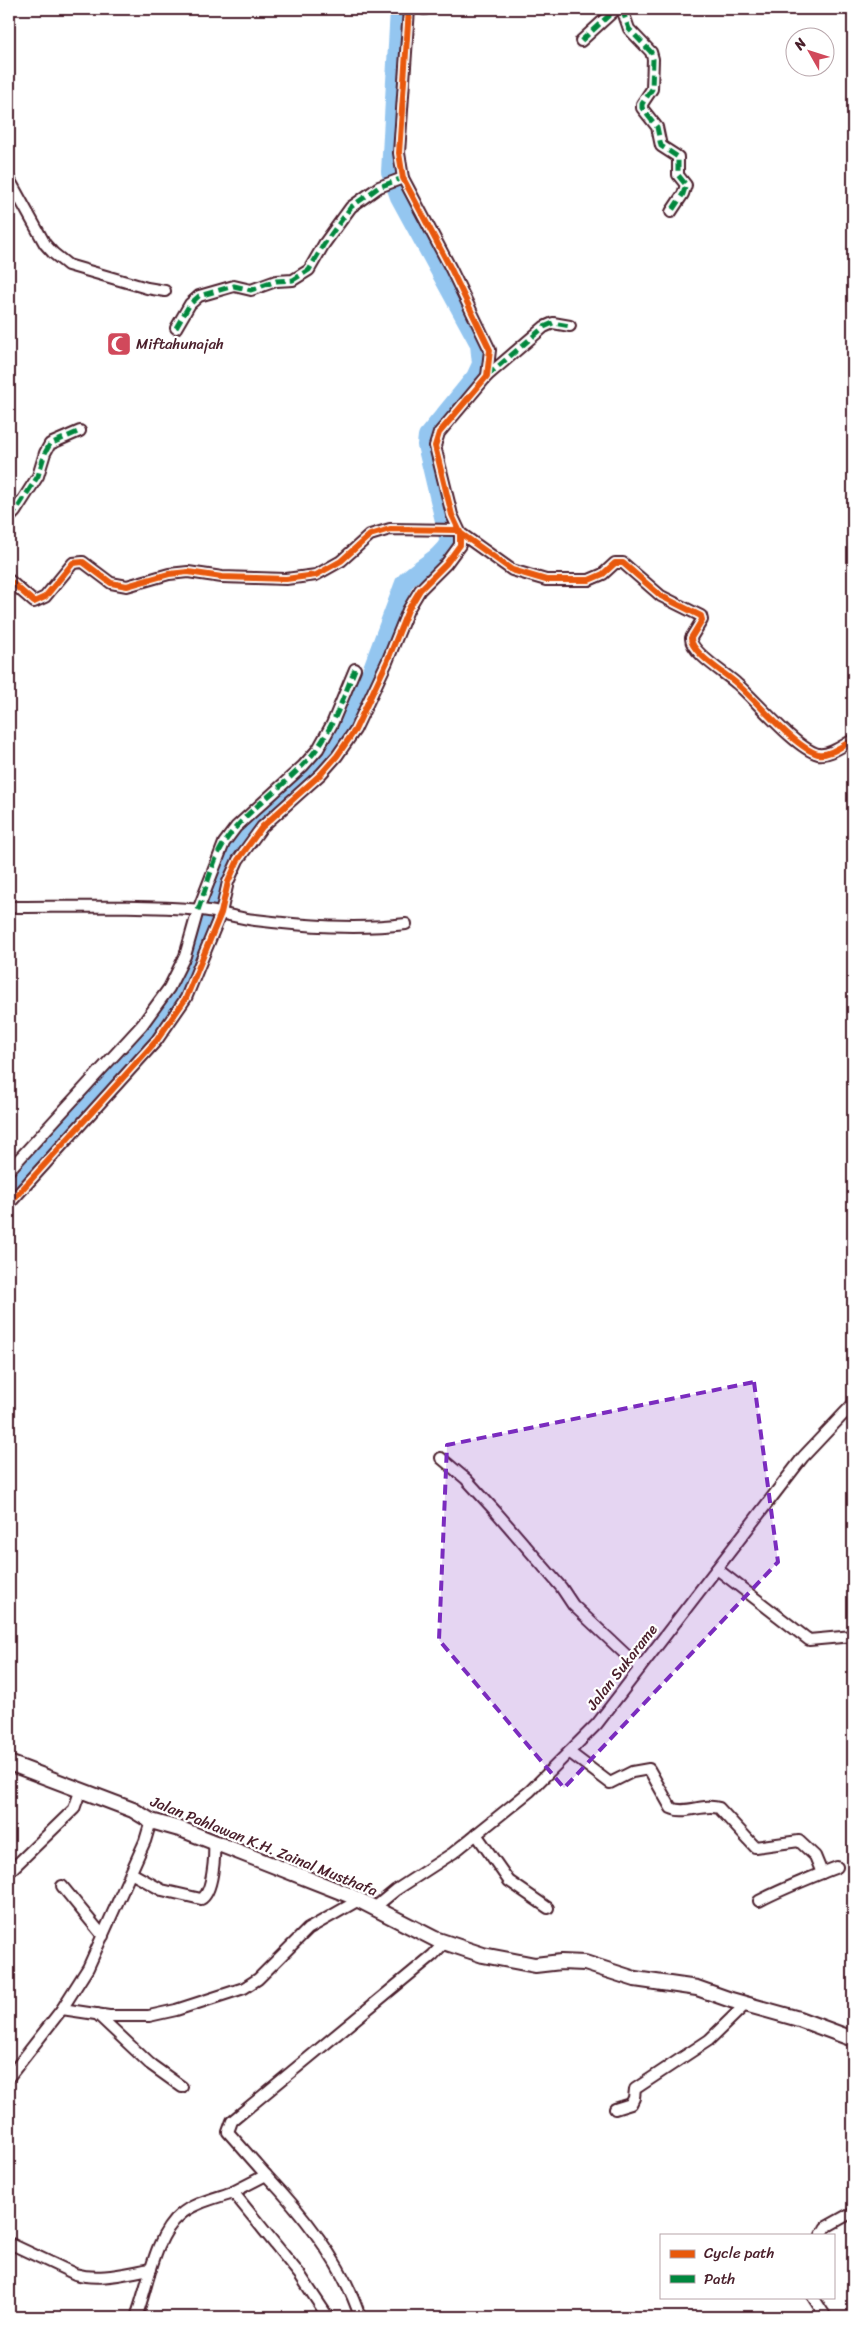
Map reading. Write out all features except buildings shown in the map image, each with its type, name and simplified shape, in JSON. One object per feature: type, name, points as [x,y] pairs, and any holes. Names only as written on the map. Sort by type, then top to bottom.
[{"type":"street","points":[[409,9],[399,153],[401,178],[487,340],[490,360],[487,376]]},
{"type":"street","points":[[581,41],[616,9]]},
{"type":"street","points":[[622,9],[629,29],[653,55],[652,90],[642,104],[642,108],[657,127],[661,146],[678,157],[678,176],[686,184],[684,191],[671,212]]},
{"type":"street","points":[[176,328],[190,304],[199,296],[234,286],[251,290],[276,281],[293,280],[309,270],[324,244],[351,207],[387,183],[401,178]]},
{"type":"street","points":[[9,179],[45,244],[53,254],[68,265],[147,288],[165,291]]},
{"type":"street","points":[[10,1200],[157,1040],[186,998],[219,913],[228,882],[247,845],[262,827],[321,774],[337,756],[355,730],[387,662],[408,610],[420,590],[456,552],[460,545],[435,446],[439,433],[487,376],[544,327],[553,322],[570,326]]},
{"type":"street","points":[[9,518],[15,512],[38,476],[45,453],[50,444],[80,431]]},
{"type":"street","points":[[9,580],[34,602],[45,597],[73,563],[78,562],[82,562],[111,583],[127,586],[169,574],[188,572],[222,577],[286,579],[316,575],[341,562],[370,535],[390,529],[457,531],[512,570],[546,580],[589,580],[603,574],[615,564],[623,563],[661,596],[701,616],[702,620],[691,638],[694,648],[737,683],[800,743],[818,754],[827,754],[853,740]]},
{"type":"street","points":[[9,1170],[142,1024],[169,988],[185,956],[224,843],[236,828],[303,766],[318,749],[332,724],[355,668]]},
{"type":"street","points":[[9,907],[80,906],[200,910],[253,920],[330,926],[379,927],[406,924]]},
{"type":"street","name":"Jalan Sukarame","points":[[374,1908],[396,1890],[453,1853],[530,1791],[597,1724],[803,1457],[853,1404]]},
{"type":"street","points":[[441,1458],[466,1479],[497,1513],[561,1587],[573,1605],[640,1668]]},
{"type":"street","points":[[717,1569],[809,1640],[853,1636]]},
{"type":"street","points":[[570,1752],[610,1783],[632,1772],[649,1769],[671,1808],[678,1810],[712,1806],[720,1808],[755,1847],[799,1841],[815,1856],[822,1873]]},
{"type":"street","name":"Jalan Pahlawan K.H. Zainal Musthafa","points":[[9,1763],[133,1810],[151,1821],[214,1842],[359,1900],[445,1942],[483,1955],[520,1963],[585,1963],[635,1979],[697,1988],[746,2004],[799,2018],[853,2039]]},
{"type":"street","points":[[9,1872],[74,1809],[81,1789]]},
{"type":"street","points":[[9,2077],[62,2009],[88,1968],[145,1841],[151,1821]]},
{"type":"street","points":[[476,1834],[509,1881],[548,1908]]},
{"type":"street","points":[[131,1873],[169,1892],[201,1899],[205,1897],[215,1861],[214,1842]]},
{"type":"street","points":[[759,1901],[787,1886],[836,1867]]},
{"type":"street","points":[[62,1886],[103,1936]]},
{"type":"street","points":[[62,2009],[125,2017],[149,2016],[176,2010],[244,1988],[258,1979],[308,1929],[359,1900]]},
{"type":"street","points":[[360,2317],[346,2284],[308,2223],[228,2132],[232,2120],[433,1955],[445,1942]]},
{"type":"street","points":[[615,2109],[631,2104],[635,2089],[709,2040],[746,2004]]},
{"type":"street","points":[[98,2014],[150,2064],[182,2087]]},
{"type":"street","points":[[136,2317],[151,2269],[170,2226],[180,2214],[207,2201],[233,2192],[266,2175]]},
{"type":"street","points":[[233,2192],[300,2275],[328,2317]]},
{"type":"street","points":[[822,2234],[826,2227],[853,2212]]},
{"type":"street","points":[[9,2243],[75,2274],[87,2277],[102,2277],[151,2269]]},
{"type":"street","points":[[814,2298],[826,2317]]},
{"type":"highlighted area","points":[[754,1382],[778,1562],[564,1788],[439,1640],[447,1445]]},
{"type":"waterway","points":[[9,1189],[181,990],[232,845],[246,828],[328,754],[340,738],[371,671],[404,583],[409,577],[440,554],[449,542],[426,445],[427,436],[475,377],[481,364],[479,344],[399,197],[390,172],[399,9]]},
{"type":"marked path","points":[[581,41],[616,9]]},
{"type":"marked path","points":[[622,9],[629,29],[651,52],[653,59],[652,89],[642,104],[642,108],[657,127],[661,146],[678,157],[678,175],[686,185],[683,194],[671,212]]},
{"type":"marked path","points":[[176,328],[190,304],[199,296],[234,286],[251,290],[276,281],[293,280],[309,270],[324,244],[351,207],[379,187],[403,178]]},
{"type":"marked path","points":[[487,376],[544,327],[553,323],[570,326]]},
{"type":"marked path","points":[[9,518],[15,512],[38,476],[45,453],[50,444],[80,431]]},
{"type":"marked path","points":[[198,910],[213,867],[224,843],[241,821],[293,775],[312,755],[328,732],[355,669]]},
{"type":"cycle path","points":[[9,1204],[157,1040],[186,998],[221,913],[228,882],[238,860],[262,827],[321,774],[337,756],[355,730],[387,662],[408,610],[420,590],[446,564],[460,545],[460,532],[452,515],[435,446],[439,433],[487,376],[490,350],[451,269],[403,178],[399,153],[409,9]]},
{"type":"cycle path","points":[[9,580],[34,602],[45,597],[73,563],[83,562],[111,583],[127,586],[169,574],[188,572],[222,577],[286,579],[316,575],[341,561],[370,535],[390,529],[456,530],[512,570],[546,580],[589,580],[603,574],[615,563],[623,563],[661,596],[701,616],[702,620],[691,638],[696,650],[744,690],[798,743],[818,754],[823,754],[832,752],[853,740]]},
{"type":"place","name":"Miftahunajah","points":[[119,344]]}]
